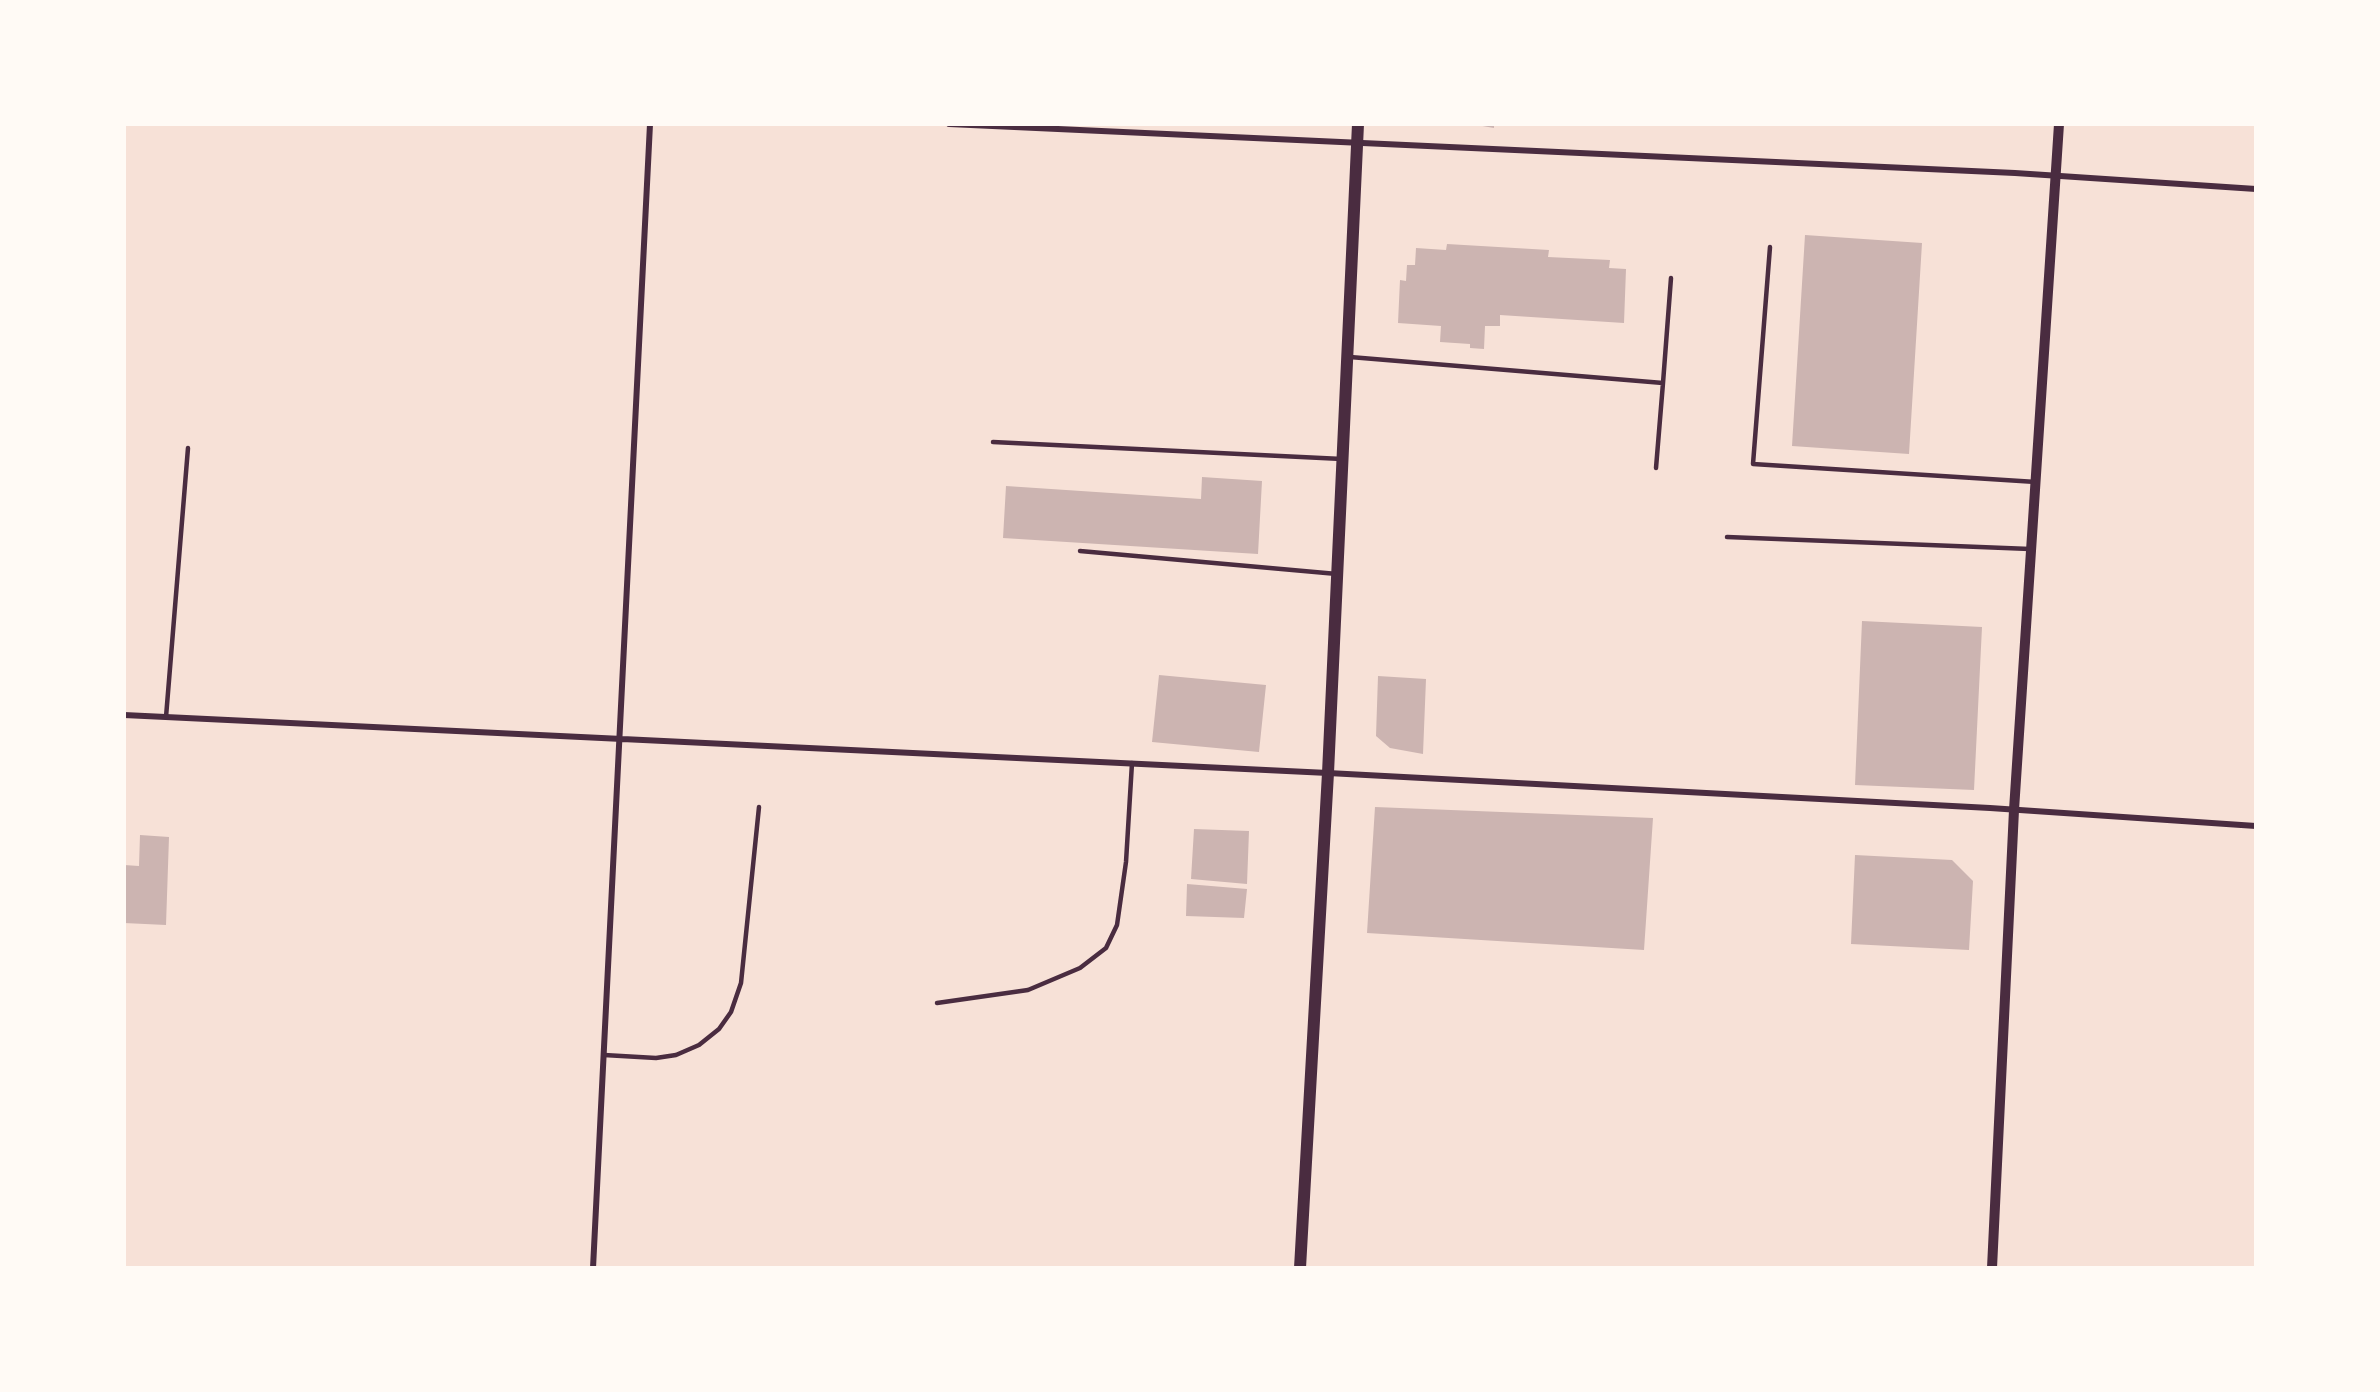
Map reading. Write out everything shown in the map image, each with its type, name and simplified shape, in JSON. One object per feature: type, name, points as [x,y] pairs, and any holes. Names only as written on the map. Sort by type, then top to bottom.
[{"type":"main road","points":[[1300,1268],[1328,773],[1358,124]]},
{"type":"street","points":[[593,1268],[650,124]]},
{"type":"street","points":[[948,124],[2015,173],[2256,189]]},
{"type":"street","points":[[1992,1268],[2014,810],[2060,124]]},
{"type":"street","points":[[124,715],[1328,773],[2014,810],[2256,826]]},
{"type":"lane","points":[[1770,247],[1753,464],[2036,482]]},
{"type":"lane","points":[[1656,468],[1671,278]]},
{"type":"lane","points":[[1347,357],[1662,384]]},
{"type":"lane","points":[[993,442],[1342,459]]},
{"type":"lane","points":[[166,717],[188,448]]},
{"type":"lane","points":[[1726,537],[2031,549]]},
{"type":"lane","points":[[1080,551],[1337,574]]},
{"type":"lane","points":[[937,1003],[1028,990],[1080,968],[1106,948],[1117,925],[1126,862],[1132,764]]},
{"type":"lane","points":[[604,1055],[656,1058],[676,1055],[699,1045],[719,1029],[731,1012],[741,983],[759,807]]},
{"type":"building","points":[[1471,124],[1494,124],[1494,128]]},
{"type":"building","points":[[1805,235],[1922,243],[1909,454],[1792,446]]},
{"type":"building","points":[[1447,244],[1549,250],[1548,257],[1610,260],[1609,268],[1626,269],[1624,323],[1500,315],[1500,326],[1485,326],[1484,349],[1470,348],[1470,344],[1440,342],[1441,326],[1398,323],[1400,280],[1406,281],[1407,265],[1415,265],[1416,248],[1446,250]]},
{"type":"building","points":[[1202,477],[1262,481],[1258,554],[1003,538],[1006,486],[1201,499]]},
{"type":"building","points":[[1862,621],[1982,627],[1974,790],[1855,785]]},
{"type":"building","points":[[1159,675],[1266,685],[1259,752],[1152,742]]},
{"type":"building","points":[[1378,676],[1426,679],[1423,754],[1390,748],[1376,736]]},
{"type":"building","points":[[1375,807],[1653,818],[1644,950],[1367,933]]},
{"type":"building","points":[[1194,829],[1249,831],[1247,884],[1191,879]]},
{"type":"building","points":[[140,835],[169,837],[166,925],[124,923],[124,865],[139,866]]},
{"type":"building","points":[[1855,855],[1952,860],[1973,881],[1969,950],[1851,944]]},
{"type":"building","points":[[1187,884],[1247,889],[1244,918],[1186,916]]}]
